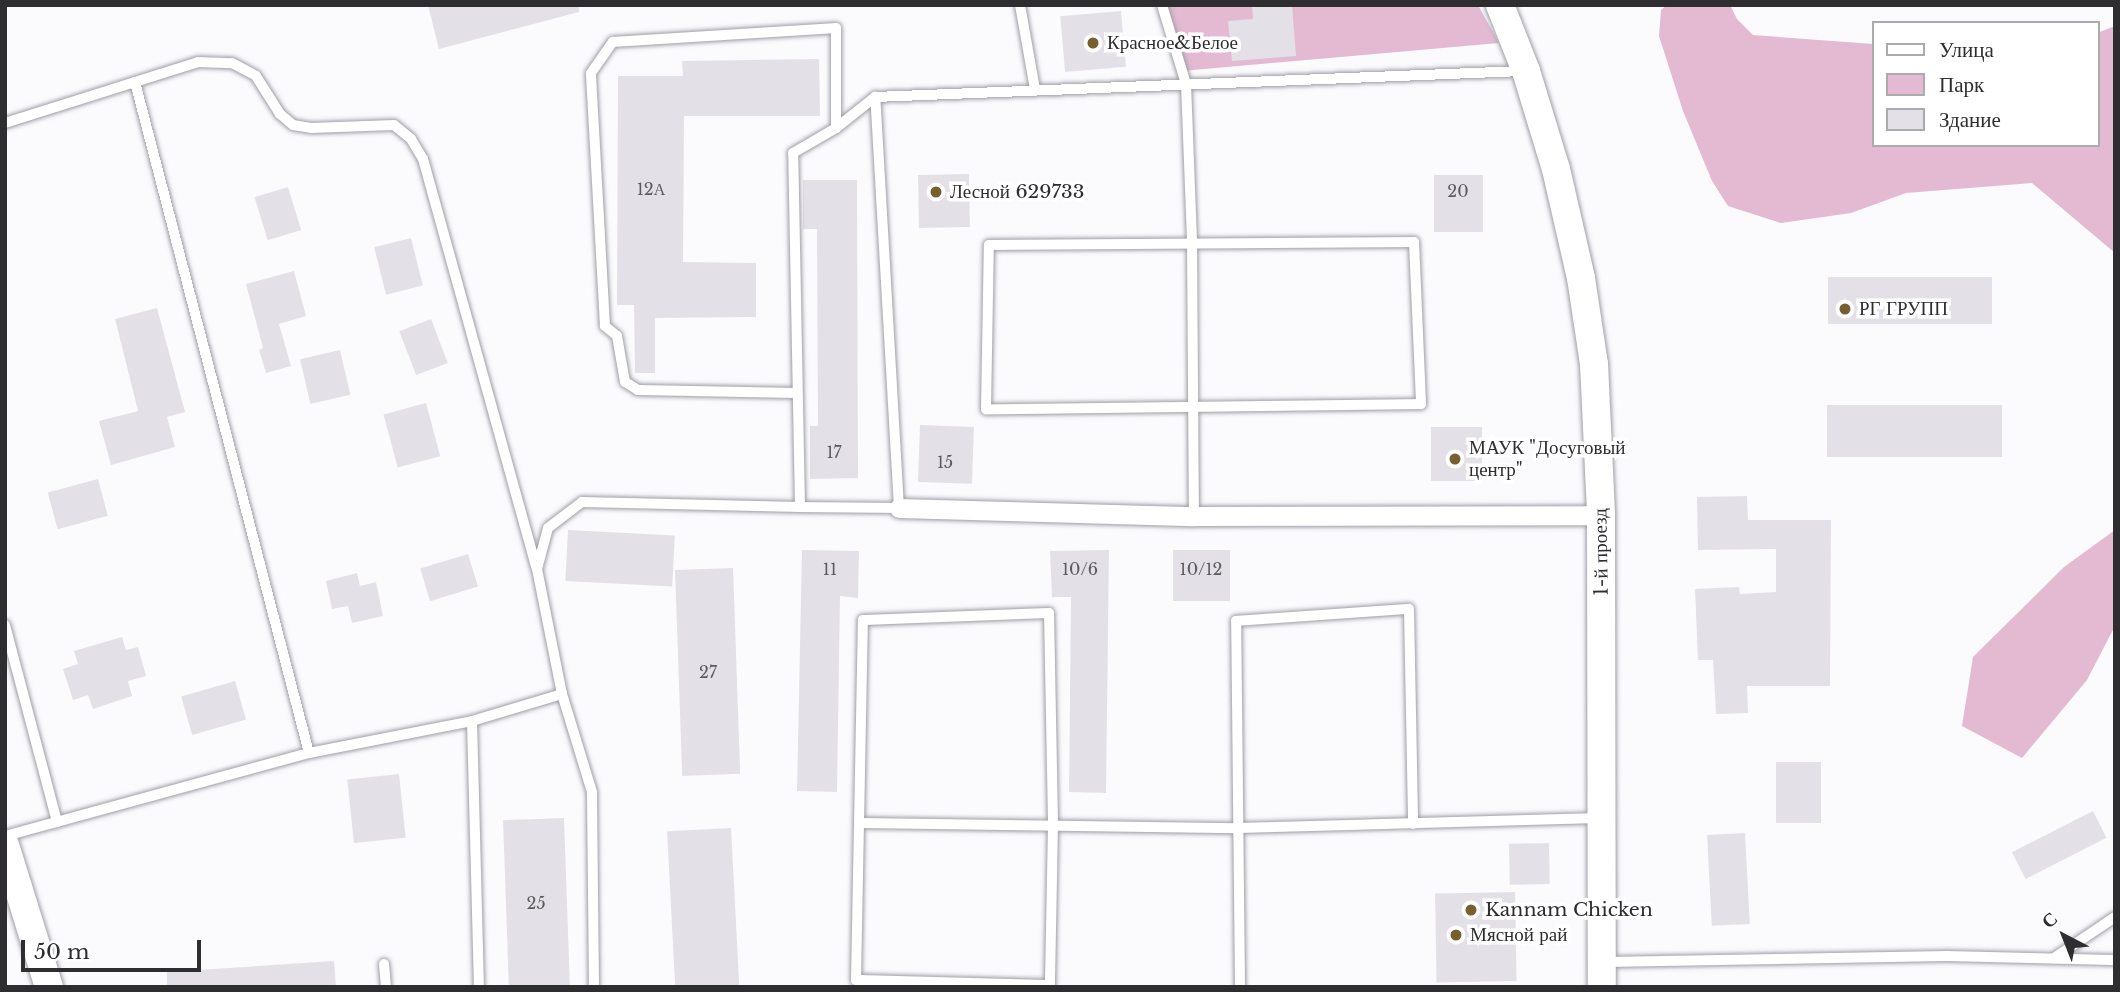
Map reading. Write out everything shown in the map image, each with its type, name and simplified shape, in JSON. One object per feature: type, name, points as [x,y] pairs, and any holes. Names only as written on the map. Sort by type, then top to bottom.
[{"type":"street","name":"1-й проезд","points":[[1500,5],[1526,71],[1556,169],[1581,278],[1594,364],[1601,515],[1602,974]]},
{"type":"street","points":[[899,508],[1194,516],[1601,515]]},
{"type":"street","points":[[5,845],[49,987]]},
{"type":"lane","points":[[1020,5],[1035,89]]},
{"type":"lane","points":[[1162,5],[1186,84],[1192,243],[1194,516]]},
{"type":"lane","points":[[797,393],[638,390],[625,382],[617,336],[605,326],[591,73],[613,42],[836,29],[836,128]]},
{"type":"lane","points":[[5,123],[198,62],[232,63],[256,76],[280,114],[293,125],[311,128],[394,125],[411,139],[423,159],[537,569],[562,694],[592,792],[594,987]]},
{"type":"lane","points":[[800,507],[793,153],[836,128],[875,97],[1526,71]]},
{"type":"lane","points":[[135,82],[309,753]]},
{"type":"lane","points":[[537,569],[548,528],[582,502],[899,508],[875,97]]},
{"type":"lane","points":[[1414,242],[1421,404],[986,409],[989,245],[1192,243],[1414,242]]},
{"type":"lane","points":[[1240,987],[1236,621],[1409,609],[1413,824]]},
{"type":"lane","points":[[1049,613],[1053,825],[1050,985],[856,980],[861,823],[863,620],[1049,613]]},
{"type":"lane","points":[[5,625],[57,822]]},
{"type":"lane","points":[[5,836],[309,753],[472,721],[562,694]]},
{"type":"lane","points":[[472,721],[479,987]]},
{"type":"lane","points":[[861,823],[1238,828],[1603,817]]},
{"type":"lane","points":[[2054,958],[2115,917]]},
{"type":"lane","points":[[1602,974],[1947,956],[2115,960]]},
{"type":"lane","points":[[384,964],[386,987]]},
{"type":"green space","points":[[1164,5],[1478,5],[1499,43],[1182,71]]},
{"type":"green space","points":[[1667,5],[1730,5],[1737,19],[1753,35],[1871,44],[1871,147],[2099,147],[2099,32],[2115,26],[2115,253],[2032,183],[1906,193],[1851,213],[1781,223],[1728,206],[1712,181],[1683,111],[1659,36],[1661,10]]},
{"type":"green space","points":[[2115,530],[2115,626],[2087,680],[2022,758],[1962,726],[1973,657],[2064,567]]},
{"type":"building","points":[[428,5],[579,5],[579,12],[439,49]]},
{"type":"building","points":[[1252,5],[1292,5],[1296,56],[1232,61],[1228,21],[1253,19]]},
{"type":"building","name":"Красное&Белое","points":[[1121,11],[1126,67],[1065,72],[1060,16]]},
{"type":"building","points":[[819,59],[820,116],[684,116],[683,262],[756,263],[756,317],[655,318],[655,373],[635,373],[634,305],[617,305],[618,76],[683,76],[682,61]]},
{"type":"building","points":[[969,174],[970,227],[919,228],[918,175]]},
{"type":"building","points":[[1434,175],[1483,175],[1483,232],[1434,232]]},
{"type":"building","points":[[803,180],[857,180],[858,478],[810,479],[810,426],[818,426],[817,229],[803,229]]},
{"type":"building","points":[[288,187],[301,230],[268,240],[255,197]]},
{"type":"building","points":[[411,238],[423,286],[386,295],[374,247]]},
{"type":"building","points":[[294,271],[306,316],[279,324],[291,366],[266,373],[259,350],[263,348],[246,284]]},
{"type":"building","points":[[1828,277],[1992,277],[1992,324],[1828,324]]},
{"type":"building","points":[[157,308],[185,412],[167,417],[175,447],[111,465],[99,421],[138,411],[115,319]]},
{"type":"building","points":[[431,319],[448,363],[416,375],[399,331]]},
{"type":"building","points":[[340,350],[350,395],[310,404],[300,359]]},
{"type":"building","points":[[426,403],[440,456],[398,468],[383,414]]},
{"type":"building","points":[[1827,405],[2002,405],[2002,457],[1827,457]]},
{"type":"building","points":[[920,425],[974,427],[972,484],[918,482]]},
{"type":"building","points":[[1431,427],[1482,427],[1482,481],[1431,481]]},
{"type":"building","points":[[98,479],[108,516],[58,529],[48,492]]},
{"type":"building","points":[[1747,496],[1748,520],[1831,520],[1830,686],[1747,686],[1748,713],[1716,714],[1713,660],[1698,660],[1695,589],[1739,587],[1740,594],[1776,592],[1776,549],[1698,550],[1697,497]]},
{"type":"building","points":[[568,530],[675,536],[672,587],[565,581]]},
{"type":"building","points":[[802,550],[859,551],[858,598],[840,596],[837,792],[797,791]]},
{"type":"building","points":[[1109,550],[1106,793],[1069,792],[1071,597],[1052,597],[1050,551]]},
{"type":"building","points":[[1173,550],[1230,550],[1230,601],[1173,601]]},
{"type":"building","points":[[468,554],[478,587],[430,601],[420,569]]},
{"type":"building","points":[[733,568],[740,774],[682,776],[675,570]]},
{"type":"building","points":[[357,573],[360,586],[376,582],[383,616],[352,623],[348,606],[332,609],[326,581]]},
{"type":"building","points":[[122,637],[126,650],[138,647],[146,676],[128,681],[132,696],[93,709],[88,695],[73,700],[63,669],[78,664],[74,651]]},
{"type":"building","points":[[235,681],[246,719],[192,735],[181,696]]},
{"type":"building","points":[[1776,762],[1821,762],[1821,823],[1776,823]]},
{"type":"building","points":[[399,774],[406,838],[354,843],[347,779]]},
{"type":"building","points":[[2093,811],[2107,838],[2026,879],[2012,852]]},
{"type":"building","points":[[564,818],[570,987],[509,987],[503,820]]},
{"type":"building","points":[[731,828],[739,987],[675,987],[667,831]]},
{"type":"building","points":[[1745,833],[1750,924],[1712,926],[1707,835]]},
{"type":"building","points":[[1549,843],[1550,884],[1510,885],[1509,844]]},
{"type":"building","name":"Мясной рай","points":[[1515,892],[1517,981],[1437,982],[1435,893]]},
{"type":"building","points":[[334,961],[336,987],[167,987],[167,972]]},
{"type":"place","name":"Красное&Белое","points":[[1093,43]]},
{"type":"place","name":"Лесной 629733","points":[[936,192]]},
{"type":"place","name":"РГ ГРУПП","points":[[1845,309]]},
{"type":"place","name":"МАУК \"Досуговый центр\"","points":[[1455,459]]},
{"type":"place","name":"Kannam Chicken","points":[[1471,910]]},
{"type":"place","name":"Мясной рай","points":[[1456,935]]}]
